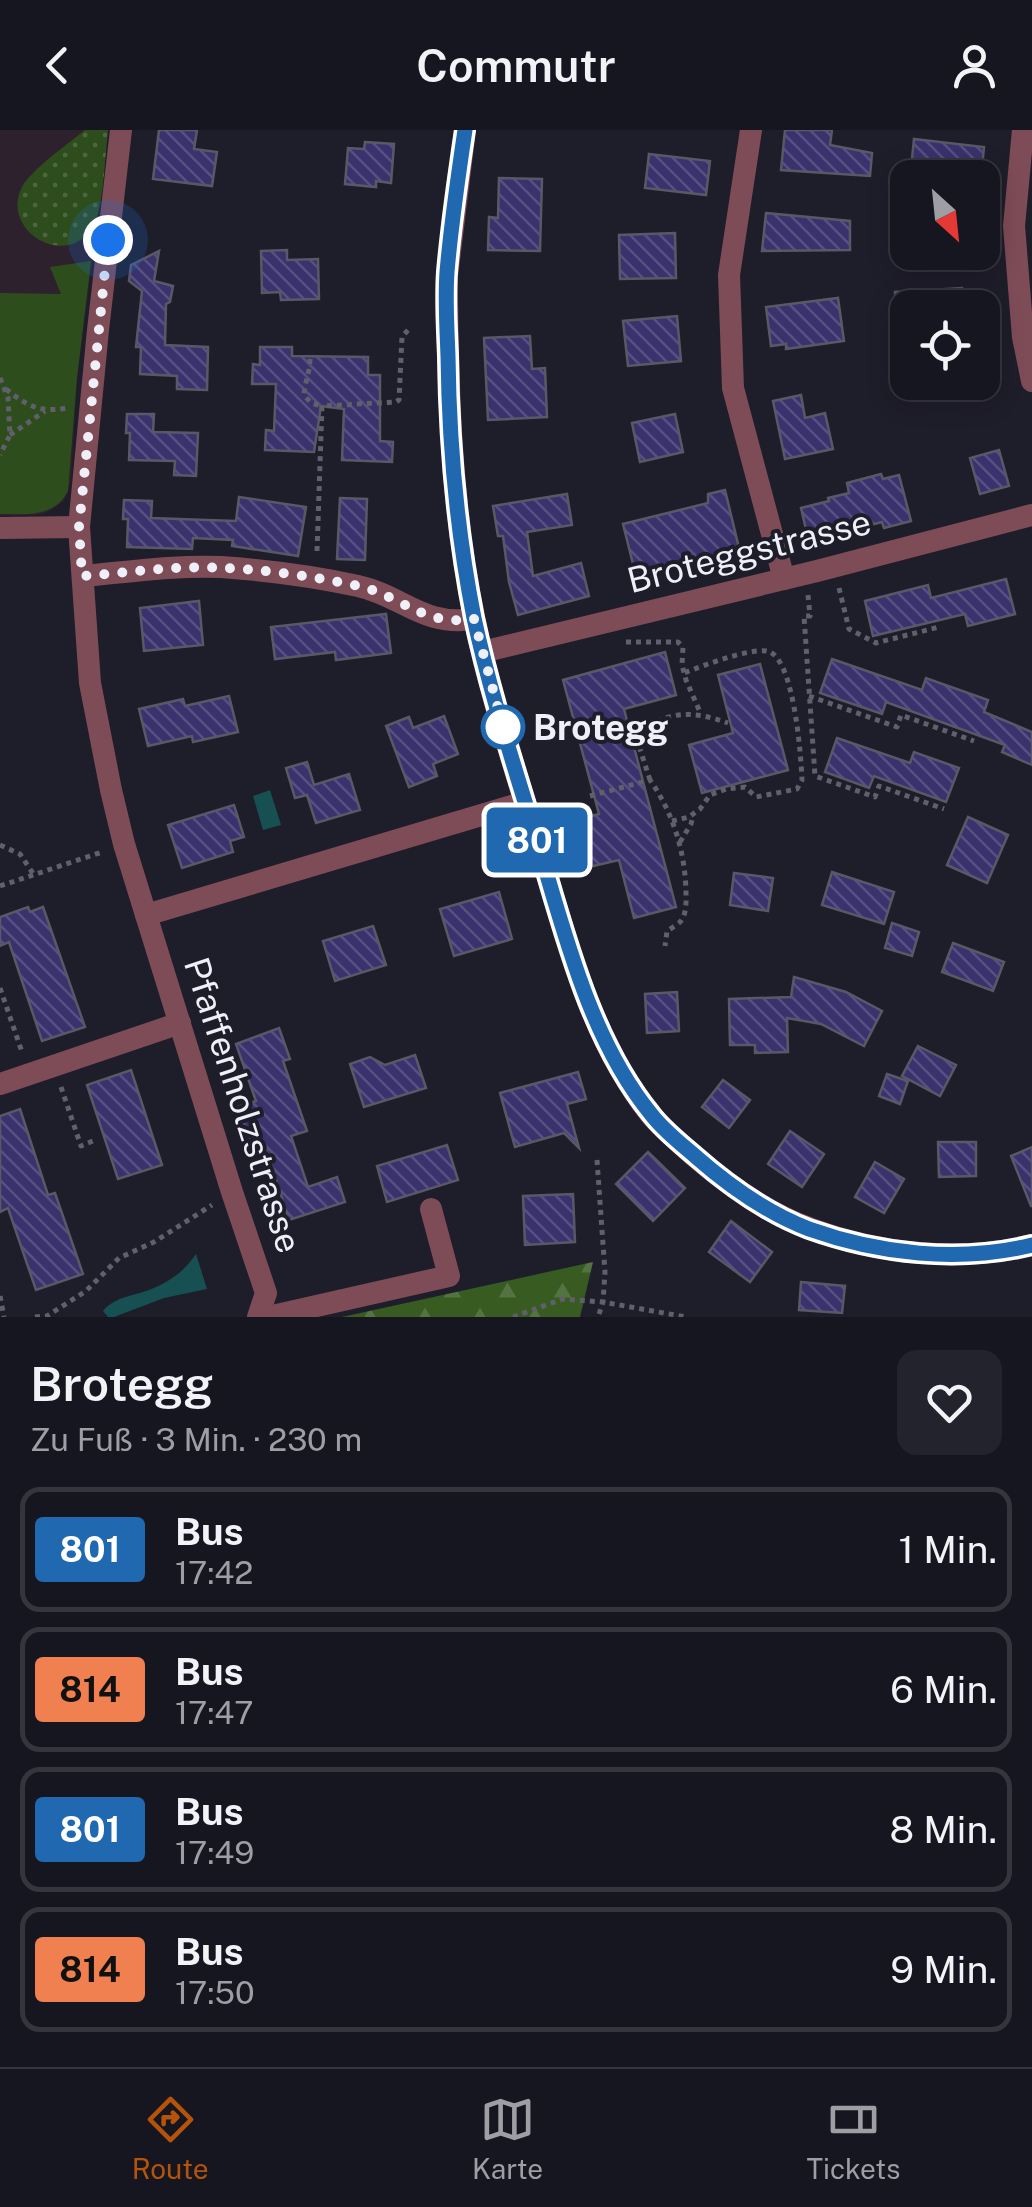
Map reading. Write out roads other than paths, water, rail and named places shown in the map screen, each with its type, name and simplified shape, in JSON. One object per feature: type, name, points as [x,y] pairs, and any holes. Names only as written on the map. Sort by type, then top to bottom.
[{"type":"street","name":"Pfaffenholzstrasse","points":[[122,130],[79,527],[90,683],[124,844],[266,1293],[258,1317]]},
{"type":"street","points":[[465,130],[447,276],[450,437],[462,549],[482,652],[525,802],[570,950],[614,1058],[651,1115],[694,1156],[732,1186],[808,1228],[905,1251],[979,1254],[1032,1246]]},
{"type":"street","points":[[751,130],[729,275],[733,388],[784,579]]},
{"type":"street","points":[[1023,130],[1014,226],[1023,337],[1032,381]]},
{"type":"street","name":"Broteggstrasse","points":[[482,652],[1032,515]]},
{"type":"street","points":[[0,528],[79,527]]},
{"type":"street","points":[[82,576],[189,568],[234,569],[361,586],[434,618],[454,622],[474,619]]},
{"type":"street","points":[[146,915],[525,802]]},
{"type":"street","points":[[0,1084],[180,1024]]},
{"type":"street","points":[[268,1317],[449,1276],[431,1208]]},
{"type":"place","name":"Brotegg","points":[[503,727]]}]
